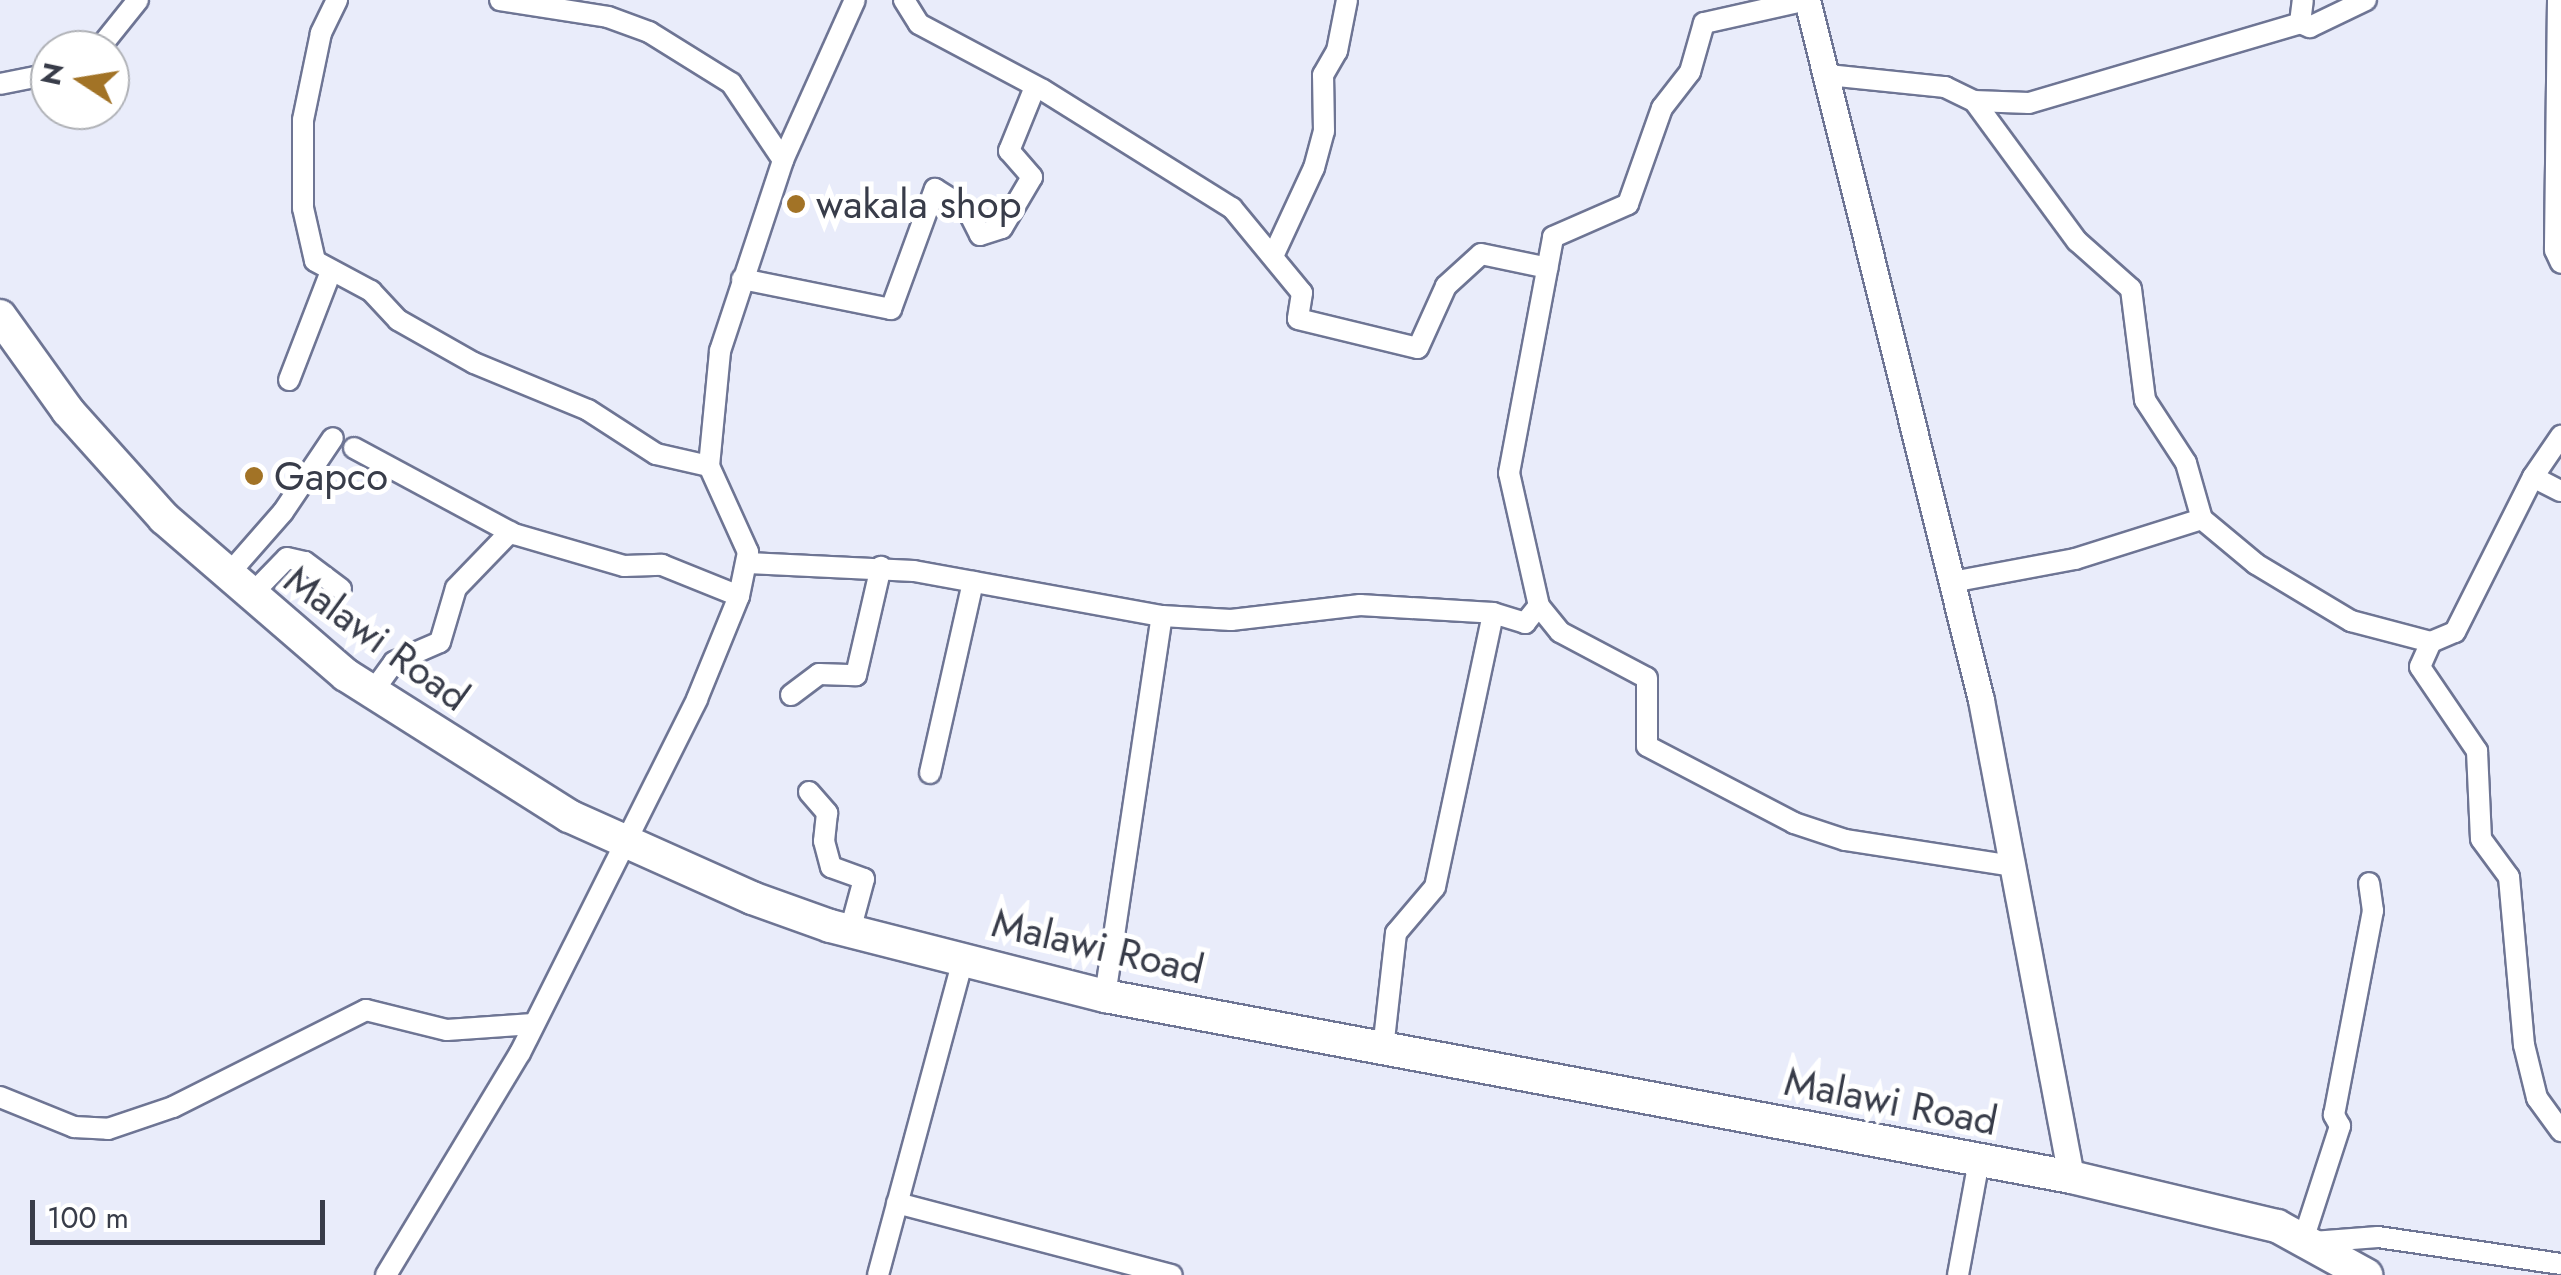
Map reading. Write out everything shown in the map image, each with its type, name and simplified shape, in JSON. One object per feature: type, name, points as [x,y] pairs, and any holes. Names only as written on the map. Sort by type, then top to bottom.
[{"type":"main road","name":"Malawi Road","points":[[0,316],[102,450],[238,587],[371,694],[513,784],[626,845],[850,931],[1105,996],[2071,1177],[2308,1240],[2366,1275]]},
{"type":"street","points":[[114,30],[138,0]]},
{"type":"street","points":[[337,0],[322,34],[302,149],[307,245],[330,270],[371,291],[398,320],[474,363],[588,410],[656,454],[709,466]]},
{"type":"street","points":[[500,0],[625,21],[673,46],[732,83],[782,160]]},
{"type":"street","points":[[386,1275],[532,1024],[626,845],[739,596],[748,563],[709,466],[720,350],[782,160],[856,0]]},
{"type":"street","points":[[904,0],[920,24],[1035,86],[1103,132],[1190,178],[1232,208],[1302,292],[1298,318],[1418,348],[1446,286],[1482,254],[1548,268]]},
{"type":"street","points":[[1274,254],[1314,168],[1324,131],[1323,75],[1337,51],[1348,0]]},
{"type":"street","points":[[2012,866],[1845,840],[1794,823],[1647,746],[1647,678],[1560,632],[1539,606],[1509,473],[1553,237],[1628,204],[1662,108],[1690,72],[1704,22],[1807,0],[1952,582],[2012,866],[2071,1177]]},
{"type":"street","points":[[2300,24],[2303,0]]},
{"type":"street","points":[[1828,75],[1945,87],[1974,102],[2028,104],[2300,24],[2331,20],[2366,0]]},
{"type":"street","points":[[2558,0],[2555,250],[2561,263]]},
{"type":"street","points":[[0,84],[30,78]]},
{"type":"street","points":[[742,279],[891,309],[934,189],[967,209],[980,235],[1002,228],[1032,177],[1009,151],[1035,86]]},
{"type":"street","points":[[1974,102],[2077,241],[2131,288],[2145,400],[2186,463],[2202,519],[2256,564],[2351,621],[2431,642],[2456,632],[2533,477],[2561,436]]},
{"type":"street","points":[[289,380],[330,270]]},
{"type":"street","points":[[238,587],[332,438]]},
{"type":"street","points":[[354,448],[510,532],[624,566],[662,566],[739,596]]},
{"type":"street","points":[[2533,477],[2561,491]]},
{"type":"street","points":[[1952,582],[2076,559],[2202,519]]},
{"type":"street","points":[[371,694],[394,662],[440,642],[456,588],[510,532]]},
{"type":"street","points":[[238,587],[287,558],[305,562],[342,589]]},
{"type":"street","points":[[748,563],[882,567],[1162,616],[1231,620],[1360,605],[1492,613],[1525,623],[1539,606]]},
{"type":"street","points":[[792,695],[819,674],[856,675],[882,567]]},
{"type":"street","points":[[930,773],[973,582]]},
{"type":"street","points":[[1383,1049],[1396,933],[1436,887],[1492,613]]},
{"type":"street","points":[[1105,996],[1162,616]]},
{"type":"street","points":[[2431,642],[2420,667],[2476,751],[2481,840],[2509,877],[2524,1045],[2537,1098],[2561,1130]]},
{"type":"street","points":[[809,792],[826,813],[824,840],[832,866],[864,879],[850,931]]},
{"type":"street","points":[[2369,883],[2373,911],[2338,1084],[2334,1115],[2340,1126],[2308,1240],[2378,1237],[2561,1264]]},
{"type":"street","points":[[878,1275],[964,957]]},
{"type":"street","points":[[0,1097],[74,1126],[108,1129],[156,1115],[366,1010],[447,1030],[532,1024]]},
{"type":"street","points":[[1958,1275],[1979,1161]]},
{"type":"street","points":[[897,1203],[1172,1275]]},
{"type":"place","name":"wakala shop","points":[[796,204]]},
{"type":"place","name":"Gapco","points":[[254,476]]}]
